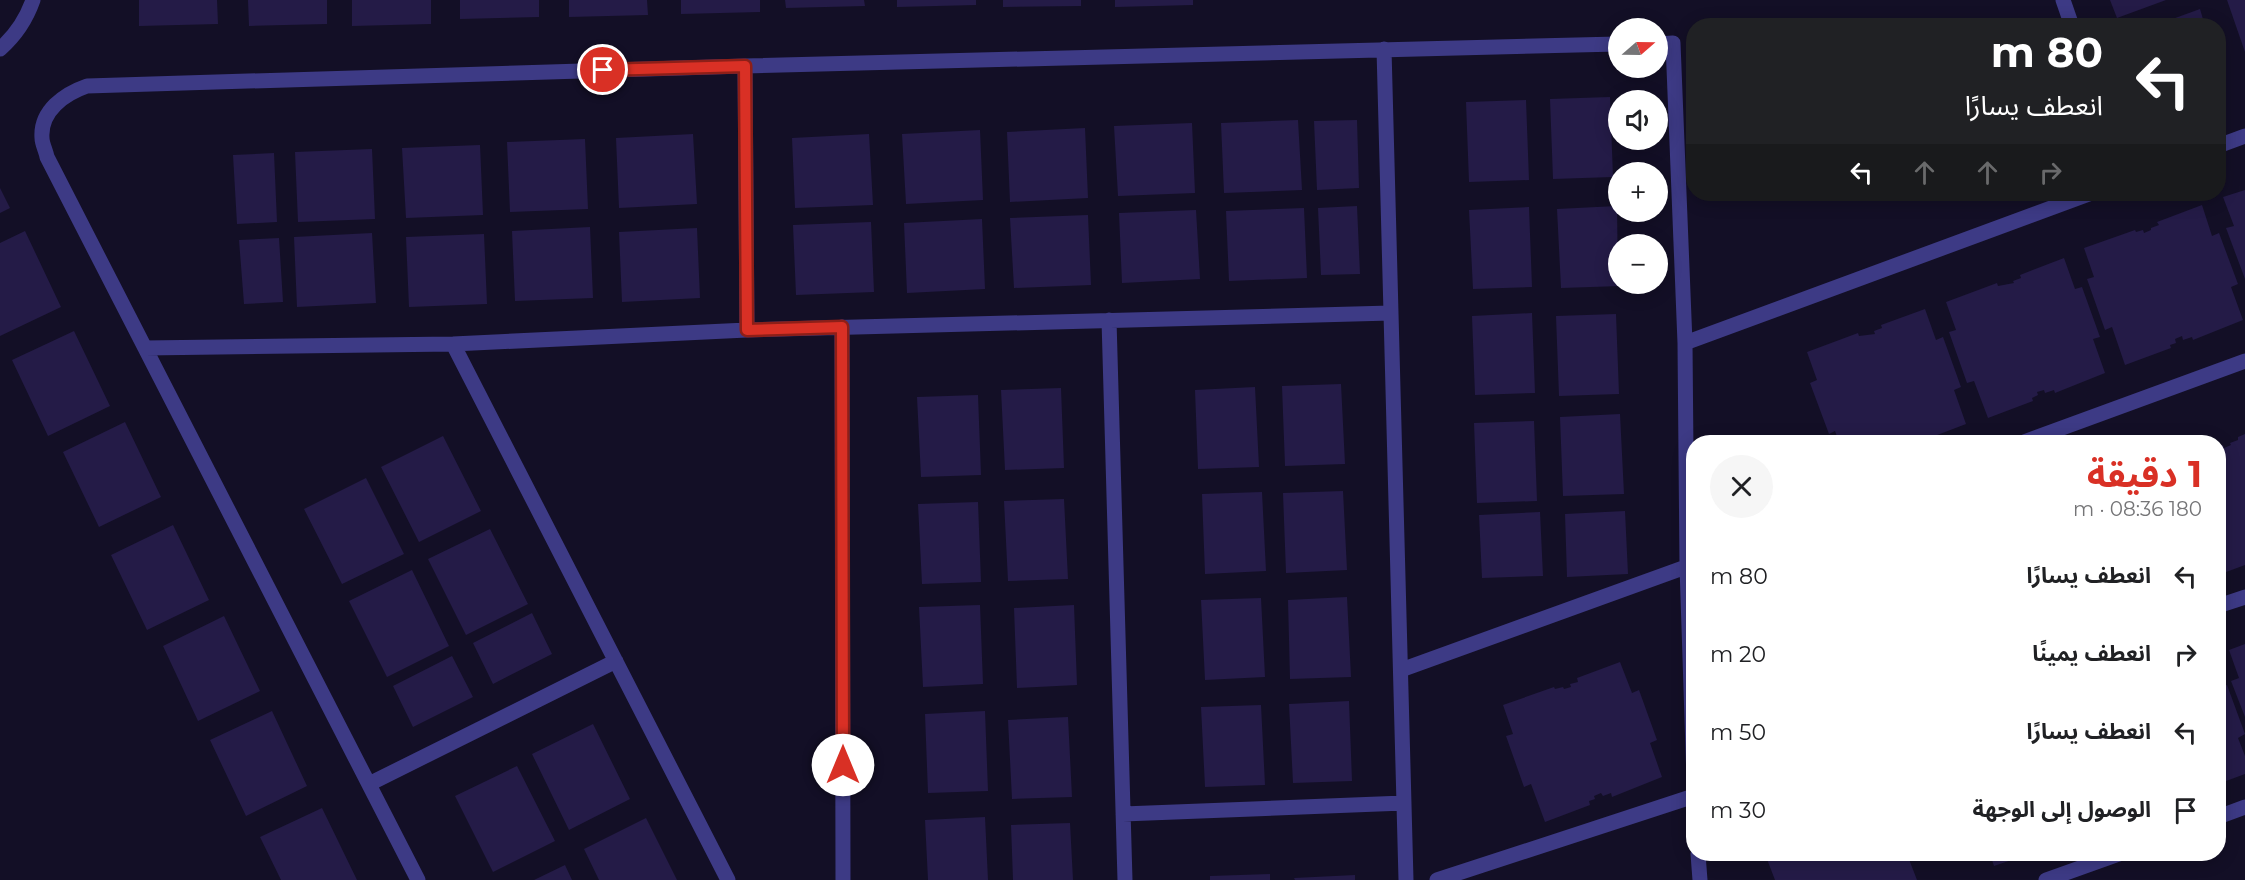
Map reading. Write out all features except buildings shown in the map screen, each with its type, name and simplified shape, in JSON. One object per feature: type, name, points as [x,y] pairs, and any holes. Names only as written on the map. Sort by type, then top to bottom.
[{"type":"street","points":[[0,49],[14,37],[26,18],[33,0]]},
{"type":"street","points":[[2063,0],[2069,18]]},
{"type":"street","points":[[1668,43],[1673,43],[1687,435]]},
{"type":"street","points":[[418,880],[47,157],[42,137],[45,120],[55,104],[69,92],[87,86],[745,66],[1608,44]]},
{"type":"street","points":[[1384,49],[1406,880]]},
{"type":"street","points":[[745,66],[747,330]]},
{"type":"street","points":[[2226,143],[2245,136]]},
{"type":"street","points":[[1685,343],[2070,201]]},
{"type":"street","points":[[145,348],[453,344],[747,330],[1391,313]]},
{"type":"street","points":[[1109,320],[1125,880]]},
{"type":"street","points":[[842,327],[843,880]]},
{"type":"street","points":[[453,344],[728,880]]},
{"type":"street","points":[[2043,435],[2245,361]]},
{"type":"street","points":[[1401,670],[1686,566]]},
{"type":"street","points":[[2226,603],[2245,597]]},
{"type":"street","points":[[369,784],[616,661]]},
{"type":"street","points":[[1437,880],[1686,799]]},
{"type":"street","points":[[1123,814],[1404,803]]},
{"type":"street","points":[[2226,814],[2245,807]]},
{"type":"street","points":[[1699,861],[1700,880]]},
{"type":"street","points":[[2046,880],[2099,861]]},
{"type":"route","points":[[603,70],[745,66],[747,330],[842,327],[843,765]]}]
